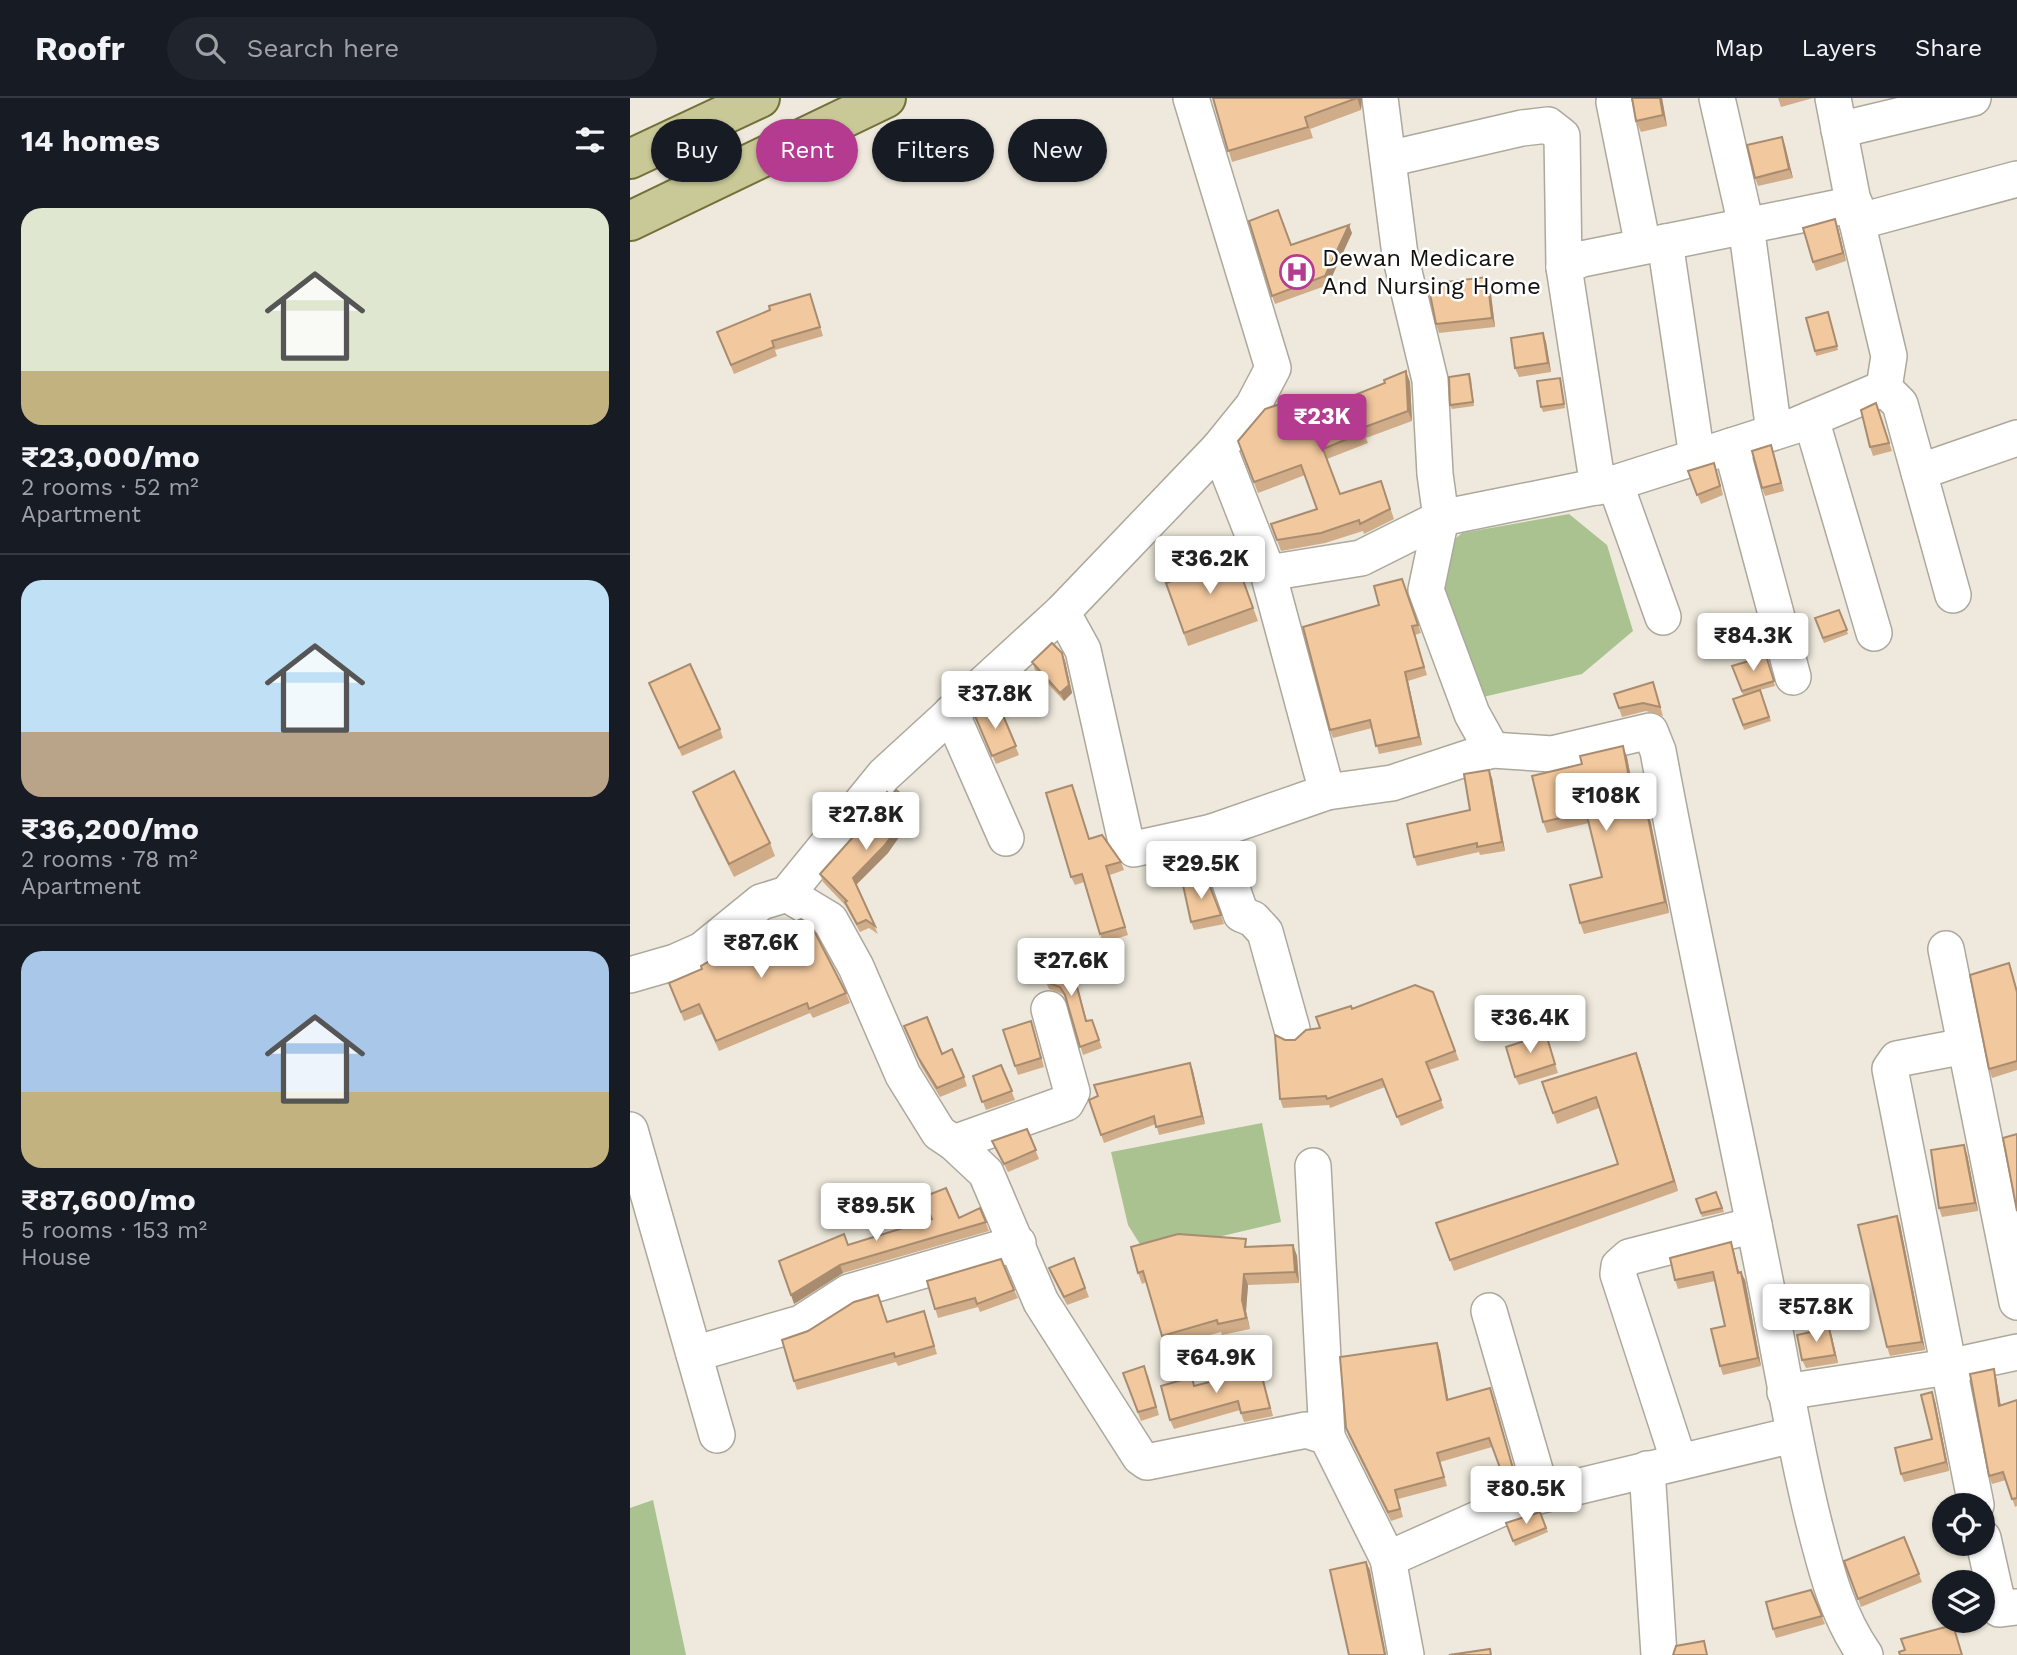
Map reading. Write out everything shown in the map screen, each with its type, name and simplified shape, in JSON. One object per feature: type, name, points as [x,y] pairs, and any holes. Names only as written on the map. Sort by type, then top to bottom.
[{"type":"main road","points":[[630,159],[760,98]]},
{"type":"main road","points":[[630,221],[886,98]]},
{"type":"street","points":[[630,975],[674,962],[702,950],[761,902],[787,894],[884,775],[1062,612],[1219,448],[1253,406],[1273,368],[1191,98]]},
{"type":"street","points":[[1380,98],[1400,255],[1430,380],[1435,474],[1441,518],[1426,590],[1472,714],[1492,750]]},
{"type":"street","points":[[1717,98],[1746,225],[1774,432]]},
{"type":"street","points":[[1884,388],[1889,356],[1836,114],[1973,98]]},
{"type":"street","points":[[1614,102],[1654,244],[1697,457]]},
{"type":"street","points":[[1388,159],[1522,128],[1548,125],[1562,136],[1564,267],[1607,485],[1663,617]]},
{"type":"street","points":[[1564,267],[1583,259],[1746,225],[1856,213],[2017,179]]},
{"type":"street","points":[[1268,573],[1361,558],[1441,518],[1607,485],[1774,432],[1884,388]]},
{"type":"street","points":[[1884,388],[1900,404],[1953,595]]},
{"type":"street","points":[[1811,419],[1874,633]]},
{"type":"street","points":[[1919,472],[2017,438]]},
{"type":"street","points":[[1731,446],[1793,677]]},
{"type":"street","points":[[1219,448],[1268,573],[1327,792]]},
{"type":"street","points":[[1062,612],[1083,650],[1126,842],[1134,849],[1212,832],[1327,792],[1392,783],[1492,750],[1552,754],[1650,731],[1658,751],[1689,919],[1754,1226],[1793,1435],[1831,1588],[1854,1639],[1865,1655]]},
{"type":"street","points":[[951,713],[1006,838]]},
{"type":"street","points":[[1212,832],[1241,914],[1253,919],[1265,932],[1292,1029]]},
{"type":"street","points":[[787,894],[830,920],[856,967],[903,1075],[939,1133],[954,1143],[986,1173],[1041,1302],[1143,1460],[1159,1461],[1306,1430],[1327,1437]]},
{"type":"street","points":[[1946,949],[2017,1302]]},
{"type":"street","points":[[954,1143],[1066,1103],[1072,1092],[1049,1009]]},
{"type":"street","points":[[1965,1046],[1897,1059],[1890,1069],[1974,1493]]},
{"type":"street","points":[[630,1129],[645,1238],[694,1353],[717,1435]]},
{"type":"street","points":[[1313,1166],[1327,1437],[1388,1559],[1406,1655]]},
{"type":"street","points":[[1659,1655],[1663,1466],[1618,1274],[1619,1266],[1629,1257],[1754,1226]]},
{"type":"street","points":[[694,1353],[806,1321],[849,1292],[1018,1243]]},
{"type":"street","points":[[1489,1311],[1542,1494]]},
{"type":"street","points":[[1785,1392],[1948,1367],[2017,1352]]},
{"type":"street","points":[[1388,1559],[1485,1514],[1542,1494],[1793,1435]]},
{"type":"street","points":[[1987,1556],[1999,1609],[2017,1607]]},
{"type":"shaded area","points":[[1569,514],[1607,545],[1633,631],[1582,674],[1483,697],[1430,560],[1462,533]]},
{"type":"shaded area","points":[[1262,1123],[1281,1222],[1146,1254],[1128,1225],[1111,1152]]},
{"type":"shaded area","points":[[653,1500],[686,1655],[630,1655],[630,1508]]},
{"type":"building","points":[[1213,98],[1357,98],[1305,117],[1308,127],[1228,151]]},
{"type":"building","points":[[1632,98],[1660,98],[1663,115],[1636,121]]},
{"type":"building","points":[[1782,137],[1789,169],[1755,178],[1747,145]]},
{"type":"building","points":[[1278,210],[1291,245],[1349,225],[1325,276],[1272,296],[1249,221]]},
{"type":"building","points":[[1835,219],[1843,253],[1813,262],[1803,228]]},
{"type":"building","points":[[1487,277],[1492,318],[1436,324],[1428,284]]},
{"type":"building","points":[[810,294],[820,327],[772,341],[774,347],[731,365],[717,332],[770,310],[769,306]]},
{"type":"building","points":[[1828,312],[1837,346],[1815,351],[1806,318]]},
{"type":"building","points":[[1543,333],[1548,363],[1515,368],[1511,338]]},
{"type":"building","points":[[1406,371],[1408,411],[1362,428],[1364,432],[1323,449],[1340,494],[1381,481],[1390,509],[1360,524],[1359,520],[1321,533],[1277,540],[1271,524],[1317,509],[1301,465],[1254,482],[1238,441],[1265,409],[1304,396],[1310,413],[1385,383],[1384,380]]},
{"type":"building","points":[[1469,374],[1473,402],[1450,405],[1449,377]]},
{"type":"building","points":[[1560,378],[1564,404],[1541,407],[1537,381]]},
{"type":"building","points":[[1876,403],[1889,443],[1870,447],[1861,410]]},
{"type":"building","points":[[1771,445],[1781,483],[1762,488],[1752,451]]},
{"type":"building","points":[[1714,463],[1720,486],[1697,495],[1688,471]]},
{"type":"building","points":[[1235,558],[1253,608],[1184,633],[1166,583]]},
{"type":"building","points":[[1402,579],[1418,625],[1412,626],[1424,667],[1405,672],[1419,737],[1376,746],[1370,720],[1330,730],[1303,627],[1379,605],[1374,586]]},
{"type":"building","points":[[1839,610],[1847,630],[1823,638],[1815,618]]},
{"type":"building","points":[[1052,643],[1062,653],[1069,685],[1060,693],[1032,662]]},
{"type":"building","points":[[1766,656],[1774,681],[1742,691],[1732,666]]},
{"type":"building","points":[[690,664],[720,729],[679,748],[649,683]]},
{"type":"building","points":[[1653,682],[1660,707],[1643,703],[1619,708],[1614,694]]},
{"type":"building","points":[[1760,690],[1769,717],[1743,725],[1733,699]]},
{"type":"building","points":[[999,706],[1016,746],[992,756],[975,716]]},
{"type":"building","points":[[1623,746],[1636,815],[1647,812],[1665,902],[1580,923],[1570,885],[1602,877],[1586,812],[1543,822],[1532,776],[1582,764],[1580,756]]},
{"type":"building","points":[[1489,770],[1502,842],[1477,847],[1477,843],[1414,857],[1407,824],[1470,810],[1464,774]]},
{"type":"building","points":[[734,771],[770,843],[729,864],[693,792]]},
{"type":"building","points":[[1072,785],[1089,839],[1102,835],[1121,862],[1106,866],[1125,927],[1100,934],[1082,874],[1071,877],[1046,793]]},
{"type":"building","points":[[896,790],[914,804],[885,845],[853,878],[875,926],[866,920],[857,924],[845,902],[847,901],[820,874],[861,828],[887,792],[892,796]]},
{"type":"building","points":[[1207,879],[1221,915],[1191,922],[1183,885]]},
{"type":"building","points":[[801,919],[811,925],[846,993],[809,1009],[807,1003],[716,1041],[699,1004],[681,1012],[669,983],[702,969],[701,966],[727,951]]},
{"type":"building","points":[[1069,957],[1086,1021],[1092,1020],[1099,1040],[1080,1047],[1065,995],[1060,987],[1046,982],[1041,965]]},
{"type":"building","points":[[2009,963],[2017,992],[2017,1061],[1989,1069],[1970,975]]},
{"type":"building","points":[[1415,985],[1433,992],[1455,1051],[1426,1062],[1441,1100],[1397,1117],[1382,1079],[1327,1099],[1326,1096],[1280,1099],[1275,1035],[1285,1040],[1295,1040],[1306,1030],[1320,1028],[1316,1017],[1351,1006],[1352,1009]]},
{"type":"building","points":[[927,1017],[942,1054],[952,1049],[964,1077],[937,1088],[918,1057],[904,1026]]},
{"type":"building","points":[[1031,1021],[1041,1058],[1015,1066],[1003,1030]]},
{"type":"building","points":[[1546,1034],[1555,1064],[1515,1077],[1506,1047]]},
{"type":"building","points":[[1636,1053],[1674,1181],[1450,1260],[1436,1223],[1618,1164],[1596,1097],[1553,1113],[1542,1082]]},
{"type":"building","points":[[1190,1063],[1202,1116],[1156,1127],[1154,1116],[1101,1135],[1089,1100],[1098,1096],[1094,1085]]},
{"type":"building","points":[[1001,1065],[1012,1091],[982,1102],[973,1076]]},
{"type":"building","points":[[1027,1129],[1036,1150],[1004,1164],[992,1141]]},
{"type":"building","points":[[2017,1134],[2017,1211],[2003,1138]]},
{"type":"building","points":[[1964,1145],[1975,1203],[1939,1208],[1931,1150]]},
{"type":"building","points":[[946,1188],[959,1218],[980,1208],[986,1222],[840,1265],[791,1295],[779,1261],[844,1234],[848,1245],[932,1219],[923,1197]]},
{"type":"building","points":[[1716,1192],[1722,1208],[1701,1213],[1696,1199]]},
{"type":"building","points":[[1897,1216],[1922,1342],[1887,1347],[1858,1225]]},
{"type":"building","points":[[1178,1234],[1246,1239],[1245,1247],[1293,1245],[1295,1272],[1244,1274],[1242,1300],[1246,1318],[1218,1324],[1217,1320],[1162,1336],[1143,1271],[1138,1273],[1131,1247]]},
{"type":"building","points":[[1731,1242],[1738,1273],[1741,1272],[1758,1358],[1720,1366],[1711,1329],[1725,1326],[1713,1272],[1675,1280],[1670,1258]]},
{"type":"building","points":[[1074,1258],[1085,1288],[1064,1297],[1049,1268]]},
{"type":"building","points":[[1001,1259],[1014,1290],[977,1304],[975,1298],[935,1309],[927,1281]]},
{"type":"building","points":[[878,1295],[887,1322],[924,1311],[934,1346],[895,1357],[894,1353],[794,1381],[782,1340],[808,1331],[854,1302]]},
{"type":"building","points":[[1829,1328],[1835,1355],[1802,1360],[1797,1335]]},
{"type":"building","points":[[1437,1343],[1447,1400],[1490,1388],[1514,1472],[1503,1476],[1489,1438],[1437,1453],[1444,1477],[1395,1490],[1400,1509],[1388,1512],[1346,1428],[1340,1357]]},
{"type":"building","points":[[1144,1366],[1156,1407],[1138,1412],[1123,1373]]},
{"type":"building","points":[[1260,1369],[1270,1408],[1241,1413],[1238,1401],[1170,1420],[1161,1386],[1192,1377],[1194,1386]]},
{"type":"building","points":[[1994,1369],[1999,1406],[2017,1400],[2017,1498],[2012,1499],[2003,1472],[1989,1476],[1970,1374]]},
{"type":"building","points":[[1932,1392],[1946,1462],[1901,1474],[1895,1448],[1932,1439],[1921,1395]]},
{"type":"building","points":[[1540,1512],[1546,1528],[1513,1541],[1506,1523]]},
{"type":"building","points":[[1904,1537],[1919,1574],[1858,1599],[1844,1561]]},
{"type":"building","points":[[1366,1562],[1385,1655],[1349,1655],[1330,1570]]},
{"type":"building","points":[[1811,1590],[1822,1616],[1773,1629],[1766,1602]]},
{"type":"building","points":[[1932,1631],[1932,1633],[1955,1633],[1962,1655],[1900,1655],[1899,1652],[1905,1650],[1901,1639]]},
{"type":"building","points":[[1704,1641],[1707,1655],[1673,1655],[1676,1646]]},
{"type":"building","points":[[1490,1649],[1491,1655],[1449,1655]]},
{"type":"place","name":"Dewan Medicare And Nursing Home","points":[[1297,272]]}]
